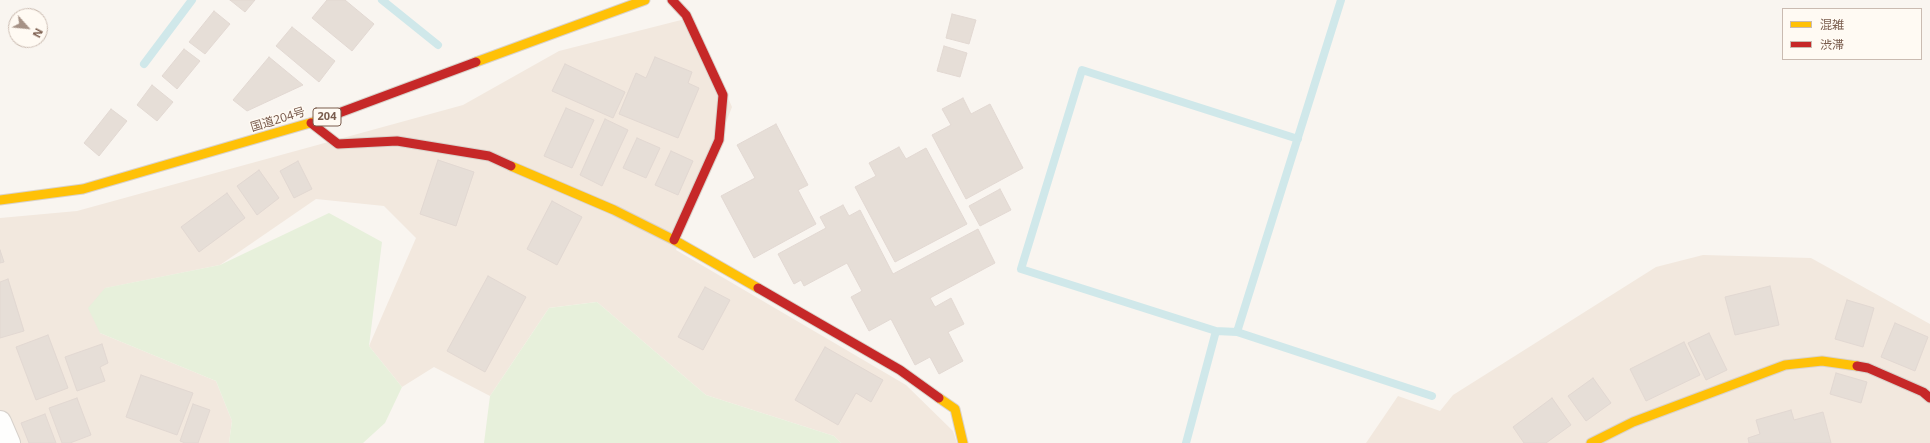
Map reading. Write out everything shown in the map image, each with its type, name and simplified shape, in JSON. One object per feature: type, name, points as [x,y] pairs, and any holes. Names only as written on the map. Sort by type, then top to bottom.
[{"type":"main road","name":"国道204号","points":[[0,200],[83,189],[311,123],[644,0]]},
{"type":"main road","points":[[672,0],[686,15],[723,95],[719,140],[674,240]]},
{"type":"main road","points":[[311,123],[338,144],[397,141],[489,156],[614,210],[674,240],[900,370],[955,409],[963,443]]},
{"type":"main road","points":[[1592,443],[1633,422],[1785,365],[1822,361],[1868,368],[1924,392],[1930,398]]},
{"type":"street","points":[[0,422],[9,443]]},
{"type":"shaded area","points":[[693,17],[732,107],[676,250],[906,385],[953,431],[957,443],[841,443],[834,436],[706,395],[597,302],[549,308],[490,396],[434,367],[402,387],[369,346],[416,238],[384,206],[316,199],[220,265],[106,288],[100,333],[216,381],[232,421],[229,443],[0,443],[0,218],[77,211],[463,105],[559,51]]},
{"type":"shaded area","points":[[1703,255],[1811,258],[1930,324],[1930,443],[1366,443],[1398,396],[1440,411],[1453,395],[1656,267]]},
{"type":"green space","points":[[329,213],[382,242],[369,346],[402,387],[385,423],[363,443],[229,443],[232,421],[216,381],[100,333],[88,308],[105,288],[220,265]]},
{"type":"green space","points":[[597,302],[706,395],[834,436],[841,443],[484,443],[490,396],[549,308]]},
{"type":"building","points":[[230,0],[255,0],[245,12]]},
{"type":"building","points":[[327,0],[345,0],[374,24],[352,51],[312,18]]},
{"type":"building","points":[[214,11],[230,24],[205,54],[189,42]]},
{"type":"building","points":[[952,14],[976,20],[969,44],[946,38]]},
{"type":"building","points":[[292,27],[335,61],[319,82],[276,46]]},
{"type":"building","points":[[944,46],[967,53],[960,77],[937,71]]},
{"type":"building","points":[[184,49],[200,61],[177,89],[162,76]]},
{"type":"building","points":[[269,57],[303,85],[247,111],[233,100]]},
{"type":"building","points":[[655,57],[692,72],[688,83],[699,88],[678,138],[619,114],[636,73],[646,78]]},
{"type":"building","points":[[565,64],[625,92],[613,118],[552,91]]},
{"type":"building","points":[[152,85],[173,102],[157,121],[137,105]]},
{"type":"building","points":[[963,98],[971,114],[990,104],[1023,168],[966,199],[932,135],[951,125],[942,109]]},
{"type":"building","points":[[566,108],[594,120],[572,168],[544,156]]},
{"type":"building","points":[[111,109],[127,121],[99,156],[84,143]]},
{"type":"building","points":[[605,119],[628,130],[602,186],[580,175]]},
{"type":"building","points":[[776,124],[808,185],[798,190],[816,224],[754,258],[721,196],[755,178],[737,145]]},
{"type":"building","points":[[637,138],[660,148],[646,178],[623,168]]},
{"type":"building","points":[[899,147],[906,159],[926,148],[967,224],[895,262],[855,187],[876,176],[869,163]]},
{"type":"building","points":[[671,151],[693,161],[678,195],[655,185]]},
{"type":"building","points":[[438,160],[474,172],[456,226],[420,214]]},
{"type":"building","points":[[298,161],[312,189],[294,198],[280,171]]},
{"type":"building","points":[[259,170],[279,198],[257,215],[237,186]]},
{"type":"building","points":[[1000,189],[1011,210],[980,226],[969,206]]},
{"type":"building","points":[[227,193],[245,218],[199,252],[181,227]]},
{"type":"building","points":[[552,201],[582,217],[557,265],[527,249]]},
{"type":"building","points":[[843,205],[849,216],[860,210],[893,274],[978,229],[995,263],[930,298],[935,307],[951,298],[964,324],[948,332],[963,361],[939,374],[930,357],[915,365],[891,319],[869,331],[851,297],[862,291],[847,263],[804,286],[801,280],[794,284],[778,254],[826,228],[820,217]]},
{"type":"building","points":[[0,250],[4,262],[0,263]]},
{"type":"building","points":[[488,276],[526,297],[485,372],[447,351]]},
{"type":"building","points":[[8,279],[24,331],[0,338],[0,282]]},
{"type":"building","points":[[1770,286],[1779,325],[1735,335],[1725,297]]},
{"type":"building","points":[[705,287],[730,300],[703,350],[678,337]]},
{"type":"building","points":[[1847,300],[1874,308],[1863,347],[1835,339]]},
{"type":"building","points":[[1895,323],[1928,337],[1915,371],[1881,357]]},
{"type":"building","points":[[1709,333],[1727,370],[1706,380],[1688,343]]},
{"type":"building","points":[[48,335],[68,388],[36,400],[16,347]]},
{"type":"building","points":[[1684,342],[1700,375],[1646,401],[1630,369]]},
{"type":"building","points":[[102,344],[108,363],[100,367],[105,381],[77,391],[65,357]]},
{"type":"building","points":[[825,347],[883,380],[871,402],[856,393],[838,425],[795,400]]},
{"type":"building","points":[[1836,373],[1867,382],[1861,403],[1830,394]]},
{"type":"building","points":[[141,375],[193,393],[177,435],[126,417]]},
{"type":"building","points":[[1593,378],[1611,403],[1586,421],[1568,396]]},
{"type":"building","points":[[77,398],[91,435],[70,443],[62,443],[49,408]]},
{"type":"building","points":[[1552,398],[1571,425],[1546,443],[1524,443],[1513,427]]},
{"type":"building","points":[[193,404],[210,410],[198,443],[185,443],[180,441]]},
{"type":"building","points":[[1791,410],[1794,420],[1823,412],[1831,443],[1749,443],[1748,438],[1760,434],[1756,420]]},
{"type":"building","points":[[45,414],[56,443],[29,443],[21,423]]},
{"type":"waterway","points":[[144,64],[192,0]]},
{"type":"waterway","points":[[382,0],[438,45]]},
{"type":"waterway","points":[[1237,332],[1341,0]]},
{"type":"waterway","points":[[1216,331],[1021,269],[1082,70],[1298,139]]},
{"type":"waterway","points":[[1186,443],[1216,331],[1237,332],[1432,396]]},
{"type":"traffic: slow","points":[[476,62],[645,0]]},
{"type":"traffic: slow","points":[[0,200],[83,189],[320,120]]},
{"type":"traffic: slow","points":[[511,166],[614,210],[674,240],[758,288]]},
{"type":"traffic: slow","points":[[1591,443],[1633,422],[1785,365],[1822,361],[1857,366]]},
{"type":"traffic: slow","points":[[939,398],[955,409],[963,443]]},
{"type":"traffic: jam","points":[[672,0],[686,15],[723,95],[719,140],[674,240]]},
{"type":"traffic: jam","points":[[320,120],[476,62]]},
{"type":"traffic: jam","points":[[311,123],[338,144],[397,141],[489,156],[511,166]]},
{"type":"traffic: jam","points":[[758,288],[900,370],[939,398]]},
{"type":"traffic: jam","points":[[1857,366],[1868,368],[1923,392],[1930,398]]}]
